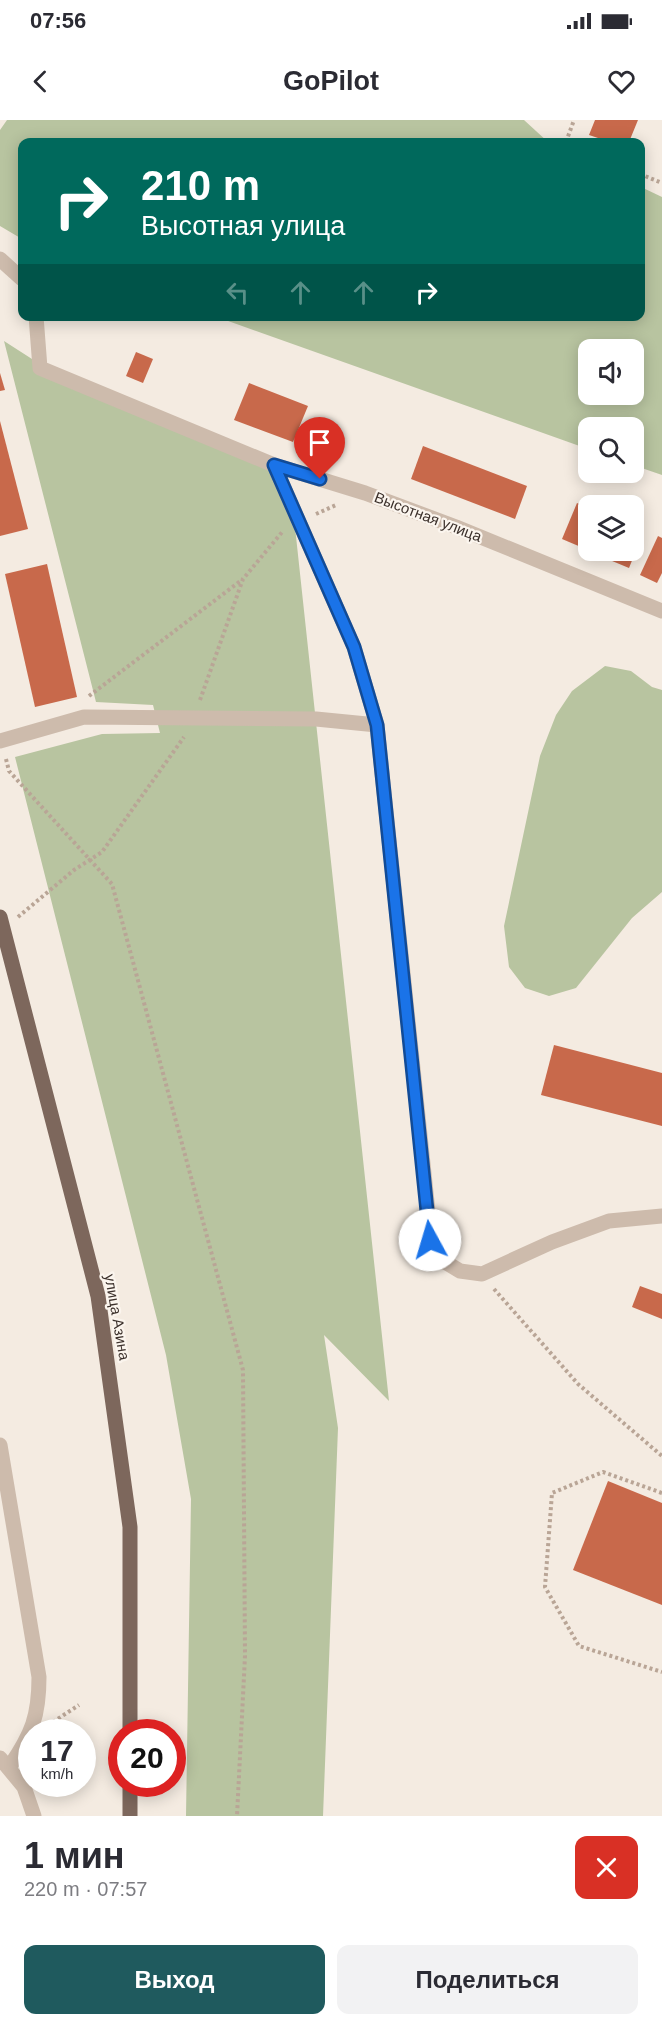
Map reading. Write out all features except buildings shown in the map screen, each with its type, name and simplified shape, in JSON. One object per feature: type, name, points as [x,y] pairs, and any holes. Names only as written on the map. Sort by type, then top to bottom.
[{"type":"main road","name":"улица Азина","points":[[1,926],[98,1296],[130,1527],[130,1719]]},
{"type":"main road","points":[[129,1816],[130,1797]]},
{"type":"street","points":[[0,259],[18,275]]},
{"type":"street","name":"Высотная улица","points":[[36,321],[40,368],[274,465],[365,493],[456,527],[662,611]]},
{"type":"street","points":[[274,465],[354,647],[377,725],[430,1240],[440,1259],[460,1271],[482,1275],[552,1242],[609,1221],[662,1216]]},
{"type":"street","points":[[0,741],[84,717],[316,719],[377,725]]},
{"type":"street","points":[[0,1445],[7,1534],[39,1677],[39,1701],[29,1738],[5,1762],[24,1787],[33,1816]]},
{"type":"path","points":[[567,138],[574,120]]},
{"type":"path","points":[[645,176],[662,183]]},
{"type":"path","points":[[87,698],[243,579]]},
{"type":"path","points":[[0,741],[9,771],[112,884],[243,1370],[245,1656],[237,1816]]},
{"type":"path","points":[[482,1275],[578,1384],[662,1456]]},
{"type":"path","points":[[662,1493],[603,1472],[552,1492],[545,1587],[579,1646],[662,1672]]},
{"type":"path","points":[[58,1719],[79,1705]]},
{"type":"green space","points":[[7,120],[524,120],[544,138],[18,138],[18,237],[0,226],[0,130]]},
{"type":"green space","points":[[645,189],[662,197],[662,475],[644,469],[644,417],[578,417],[578,445],[228,321],[645,321]]},
{"type":"green space","points":[[4,341],[74,386],[275,462],[295,527],[389,1401],[324,1335],[338,1428],[323,1816],[186,1816],[191,1499],[166,1355],[15,757],[102,734],[160,733],[153,705],[96,702]]},
{"type":"green space","points":[[605,666],[631,671],[652,687],[662,690],[662,892],[632,918],[576,988],[549,996],[525,988],[509,967],[504,926],[540,756],[556,715],[572,691]]},
{"type":"route","points":[[320,479],[274,465],[330,587],[354,647],[377,725],[430,1240]]}]
